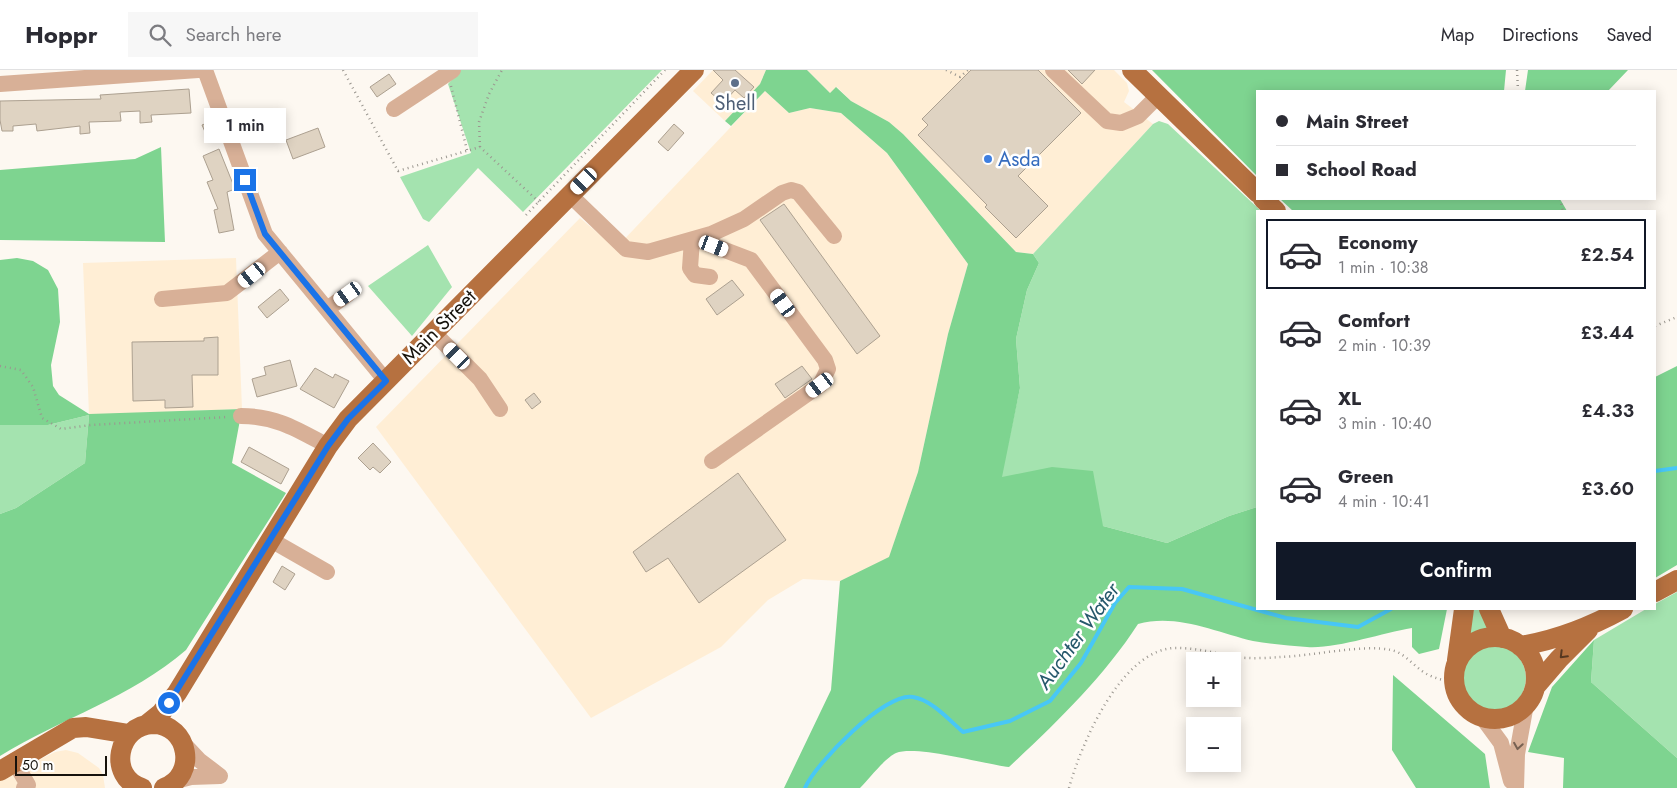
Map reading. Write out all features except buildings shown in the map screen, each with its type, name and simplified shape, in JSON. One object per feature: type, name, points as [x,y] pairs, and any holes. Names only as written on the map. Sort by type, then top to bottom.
[{"type":"main road","name":"Main Street","points":[[129,734],[146,725],[161,713],[177,692],[328,446],[348,419],[694,70]]},
{"type":"main road","points":[[1132,70],[1256,191]]},
{"type":"main road","points":[[1264,200],[1275,210]]},
{"type":"main road","points":[[1656,591],[1677,580]]},
{"type":"main road","points":[[1464,610],[1454,682],[1460,701],[1470,711],[1482,717],[1503,718],[1513,715],[1531,696],[1559,659],[1593,626]]},
{"type":"main road","points":[[1490,610],[1511,642],[1534,664],[1531,696]]},
{"type":"main road","points":[[1457,660],[1465,649],[1476,641],[1488,637],[1511,642],[1549,640],[1593,626],[1621,610]]},
{"type":"main road","name":"Main Street","points":[[170,785],[186,763],[173,707],[177,692]]},
{"type":"main road","points":[[146,725],[164,726],[181,739]]},
{"type":"main road","points":[[7,766],[73,728],[86,727],[129,734],[122,748],[122,774]]},
{"type":"main road","points":[[97,730],[115,749],[122,774],[142,788]]},
{"type":"street","points":[[0,84],[198,70]]},
{"type":"street","points":[[205,70],[265,234],[386,381]]},
{"type":"street","points":[[1053,70],[1106,121],[1121,123],[1138,116],[1158,96]]},
{"type":"street","points":[[394,109],[443,73]]},
{"type":"street","points":[[570,195],[626,249],[648,252],[694,240],[744,219],[782,193],[791,190],[798,192],[834,236]]},
{"type":"street","points":[[694,240],[690,268],[694,275],[710,277]]},
{"type":"street","points":[[694,240],[751,260],[825,360],[828,369],[820,385],[712,461]]},
{"type":"street","points":[[162,299],[226,293],[280,252]]},
{"type":"street","points":[[327,309],[348,294]]},
{"type":"street","points":[[434,333],[480,379],[500,409]]},
{"type":"street","points":[[241,416],[263,416],[298,430],[328,446]]},
{"type":"street","points":[[271,540],[327,572]]},
{"type":"street","points":[[1515,788],[1517,754],[1531,696]]},
{"type":"street","points":[[1482,717],[1500,743],[1515,788]]},
{"type":"street","points":[[170,785],[191,777],[220,776],[198,760],[181,739]]},
{"type":"street","points":[[7,766],[28,785],[24,788]]},
{"type":"path","points":[[343,70],[398,171],[480,147]]},
{"type":"path","points":[[502,70],[489,94],[479,122],[480,147],[552,214]]},
{"type":"path","points":[[946,70],[960,77],[968,70]]},
{"type":"path","points":[[1517,70],[1518,90]]},
{"type":"path","points":[[443,73],[467,150]]},
{"type":"path","points":[[1656,326],[1677,317]]},
{"type":"path","points":[[0,366],[22,370],[34,387],[42,418],[60,429],[91,425],[241,416]]},
{"type":"path","points":[[1069,788],[1092,730],[1111,694],[1132,666],[1154,652],[1181,648],[1238,657],[1281,657],[1374,649],[1392,650],[1429,675],[1454,682]]},
{"type":"shaded area","points":[[713,70],[766,70],[760,84],[725,121],[693,91]]},
{"type":"shaded area","points":[[807,70],[1114,70],[1127,83],[1129,91],[1124,102],[1153,124],[1033,254],[1016,252],[903,134],[889,122],[851,101],[837,87],[830,93]]},
{"type":"shaded area","points":[[765,91],[789,113],[810,108],[841,113],[887,153],[968,264],[948,334],[918,472],[889,558],[840,581],[803,579],[768,600],[721,647],[591,718],[376,427],[580,218],[616,248]]},
{"type":"shaded area","points":[[236,258],[242,409],[89,415],[83,263]]},
{"type":"shaded area","points":[[66,750],[78,753],[99,768],[103,775],[105,788],[0,788],[0,781],[14,772],[55,752]]},
{"type":"green space","points":[[460,70],[662,70],[523,212],[478,168],[429,222],[423,219],[400,177],[471,153],[448,84]]},
{"type":"green space","points":[[766,70],[807,70],[830,93],[836,87],[851,101],[889,122],[903,134],[1016,252],[1033,254],[1039,263],[1027,290],[1016,339],[1020,388],[1002,477],[1052,467],[1093,471],[1103,526],[1167,543],[1229,516],[1256,507],[1256,610],[1447,610],[1439,649],[1419,654],[1412,647],[1412,628],[1332,646],[1307,647],[1253,641],[1181,622],[1152,621],[1138,624],[1110,663],[1094,681],[1061,717],[1009,767],[934,753],[906,751],[896,753],[887,759],[860,788],[784,788],[831,690],[840,581],[889,557],[918,472],[948,334],[968,264],[887,153],[841,113],[810,108],[789,113],[765,91],[731,126],[725,121],[760,84]]},
{"type":"green space","points":[[1152,70],[1506,70],[1504,90],[1256,90],[1256,175]]},
{"type":"green space","points":[[1528,70],[1628,70],[1609,90],[1525,90]]},
{"type":"green space","points":[[1159,121],[1168,124],[1260,210],[1256,210],[1256,507],[1229,516],[1167,543],[1103,526],[1001,477],[1020,388],[1016,339],[1027,290],[1039,263],[1033,254],[1153,124]]},
{"type":"green space","points":[[161,147],[165,242],[0,240],[0,170],[135,159]]},
{"type":"green space","points":[[1281,200],[1561,200],[1566,210],[1292,210]]},
{"type":"green space","points":[[428,245],[452,287],[412,336],[368,286]]},
{"type":"green space","points":[[17,258],[33,261],[48,270],[58,289],[60,322],[51,365],[53,386],[59,395],[89,414],[242,409],[232,463],[286,493],[186,650],[165,667],[143,681],[0,756],[0,514],[16,508],[85,463],[89,415],[48,425],[0,425],[0,260]]},
{"type":"green space","points":[[1677,366],[1677,565],[1656,577],[1656,376]]},
{"type":"green space","points":[[89,415],[85,463],[16,508],[0,514],[0,425],[48,425]]},
{"type":"green space","points":[[1677,592],[1677,758],[1591,682],[1594,640],[1644,610],[1656,610],[1656,603]]},
{"type":"green space","points":[[1474,610],[1484,610],[1495,631],[1469,634]]},
{"type":"green space","points":[[1594,640],[1591,682],[1677,758],[1677,788],[1563,788],[1564,758],[1528,752],[1552,687]]},
{"type":"green space","points":[[1493,645],[1506,648],[1516,655],[1523,665],[1526,678],[1523,691],[1516,701],[1506,708],[1493,711],[1480,708],[1470,701],[1463,691],[1460,678],[1463,665],[1470,655],[1480,648]]},
{"type":"green space","points":[[1393,675],[1485,754],[1490,788],[1416,788],[1392,750]]},
{"type":"waterway","name":"Auchter Water","points":[[1656,471],[1677,468]]},
{"type":"waterway","name":"Auchter Water","points":[[805,788],[822,763],[853,731],[886,705],[901,698],[913,697],[927,702],[963,732],[1010,721],[1050,701],[1081,663],[1115,603],[1129,587],[1182,589],[1256,610]]},
{"type":"waterway","name":"Auchter Water","points":[[1257,610],[1286,618],[1358,627],[1389,610]]},
{"type":"place","name":"Shell","points":[[735,83]]},
{"type":"place","name":"Asda","points":[[988,159]]},
{"type":"route","points":[[169,703],[328,446],[348,419],[386,381],[265,234],[245,180]]}]
